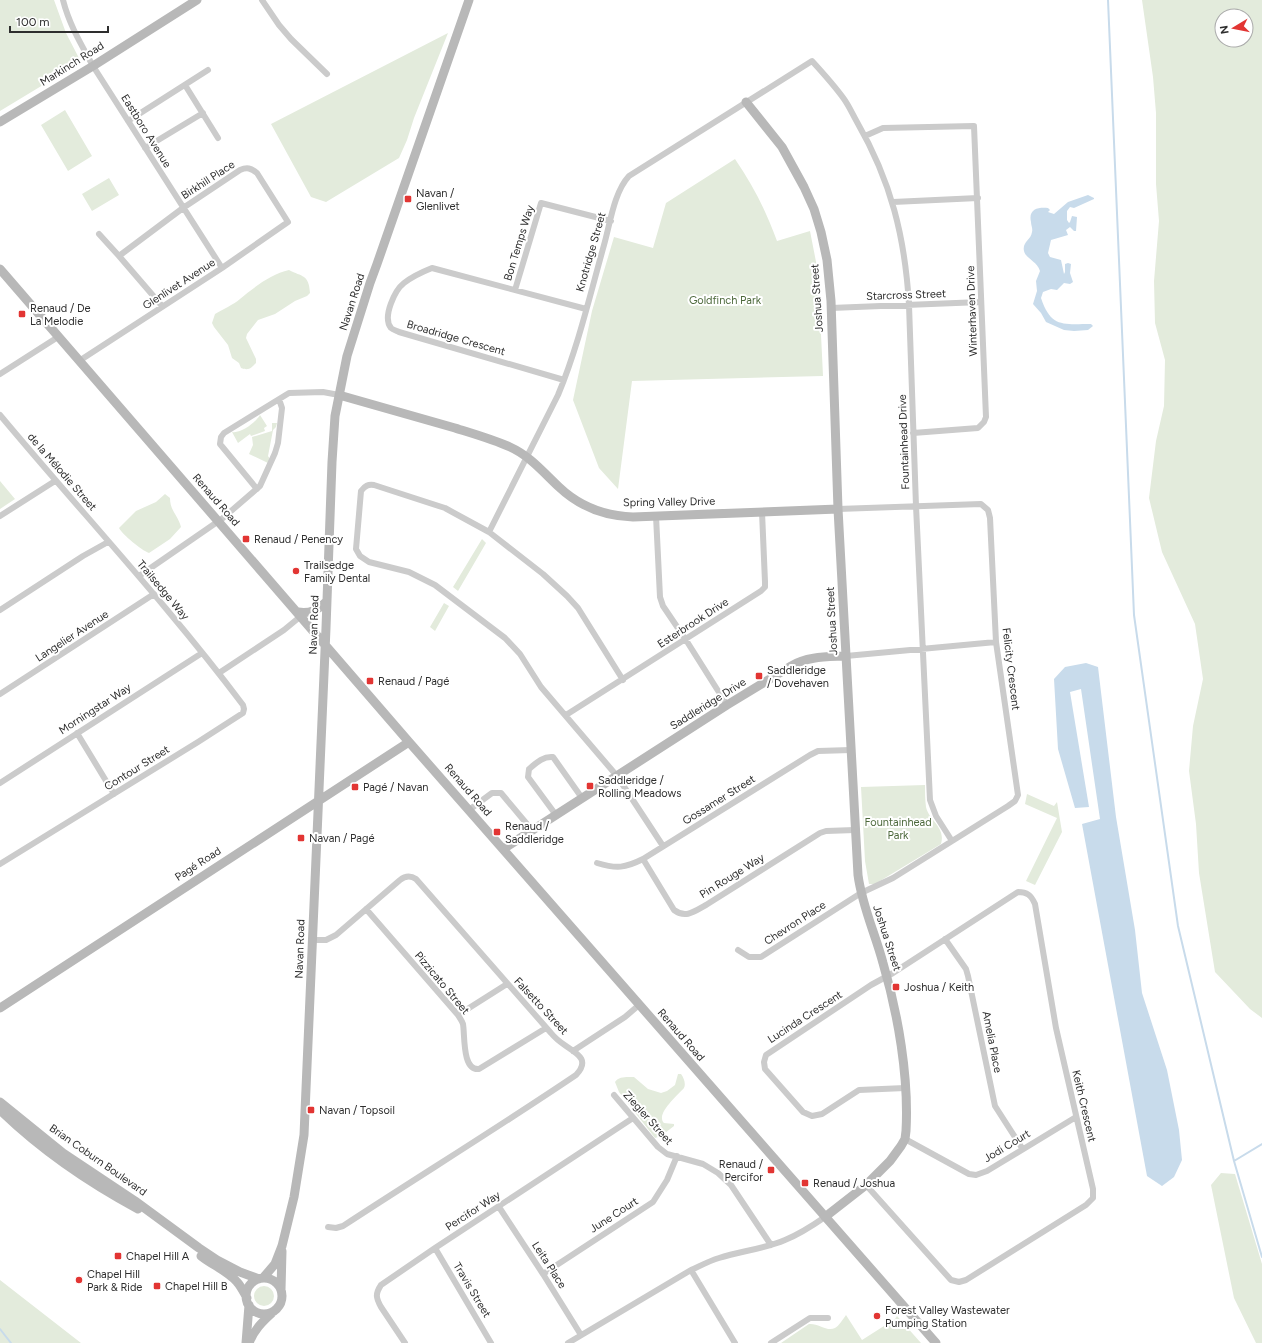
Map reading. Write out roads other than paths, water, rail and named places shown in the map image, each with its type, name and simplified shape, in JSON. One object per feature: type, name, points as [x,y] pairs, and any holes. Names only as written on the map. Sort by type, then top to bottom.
[{"type":"street","name":"Eastboro Avenue","points":[[63,0],[67,15],[93,66],[222,268]]},
{"type":"street","name":"Markinch Road","points":[[0,122],[93,66],[197,0]]},
{"type":"street","points":[[262,0],[279,25],[291,39],[327,74]]},
{"type":"street","name":"Navan Road","points":[[261,1279],[275,1264],[282,1246],[294,1197],[304,1136],[335,416],[347,356],[370,283],[469,0]]},
{"type":"street","name":"Knotridge Street","points":[[489,532],[564,380],[586,310],[620,190],[624,182],[629,176],[812,61]]},
{"type":"street","name":"Fountainhead Drive","points":[[812,61],[829,79],[844,99],[865,136],[877,161],[893,202],[902,242],[909,305],[916,506],[930,800],[936,816],[952,841]]},
{"type":"street","points":[[128,121],[208,70]]},
{"type":"street","points":[[185,85],[218,138]]},
{"type":"street","name":"Joshua Street","points":[[746,102],[782,147],[804,187],[814,209],[827,260],[831,308],[838,508],[858,875],[866,915],[887,976],[901,1046],[905,1088],[907,1123],[905,1139],[899,1151],[866,1185],[825,1217]]},
{"type":"street","points":[[145,148],[203,113]]},
{"type":"street","name":"Winterhaven Drive","points":[[865,136],[883,128],[974,126],[986,417],[984,422],[978,428],[913,433]]},
{"type":"street","name":"Birkhill Place","points":[[183,208],[245,168],[252,169],[257,173],[288,222]]},
{"type":"street","points":[[893,202],[978,198]]},
{"type":"street","name":"Bon Temps Way","points":[[515,290],[541,203],[611,221]]},
{"type":"street","points":[[119,256],[183,208]]},
{"type":"street","name":"Glenlivet Avenue","points":[[80,361],[222,268],[288,222]]},
{"type":"street","points":[[99,234],[162,306]]},
{"type":"street","name":"Broadridge Crescent","points":[[564,380],[400,332],[392,328],[388,322],[388,314],[395,295],[403,284],[418,274],[432,268],[586,310]]},
{"type":"street","name":"Renaud Road","points":[[0,269],[409,742],[936,1343]]},
{"type":"street","name":"Starcross Street","points":[[831,308],[981,302]]},
{"type":"street","points":[[0,374],[58,337]]},
{"type":"street","points":[[257,489],[220,444],[220,436],[289,393],[323,392],[339,395]]},
{"type":"street","name":"Spring Valley Drive","points":[[339,395],[511,447],[527,457],[567,494],[591,508],[618,516],[633,517],[838,508]]},
{"type":"street","points":[[139,576],[218,521],[260,486],[278,443],[282,408],[279,399]]},
{"type":"street","name":"de la Mélodie Street","points":[[0,416],[108,542]]},
{"type":"street","points":[[0,516],[55,480]]},
{"type":"street","points":[[623,680],[578,608],[543,574],[489,532],[445,508],[374,485],[365,486],[361,491],[356,549],[360,556],[369,562],[408,572],[435,585],[506,638],[520,654],[541,687],[617,776],[663,846]]},
{"type":"street","name":"Felicity Crescent","points":[[838,508],[981,504],[988,510],[990,518],[996,642],[1018,795],[1015,801],[893,878],[861,893]]},
{"type":"street","name":"Esterbrook Drive","points":[[566,715],[686,640],[765,587],[762,512]]},
{"type":"street","points":[[656,516],[660,597],[663,606],[727,705]]},
{"type":"street","points":[[0,610],[83,556],[108,542]]},
{"type":"street","name":"Trailsedge Way","points":[[108,542],[139,576],[219,673]]},
{"type":"street","name":"Langelier Avenue","points":[[0,694],[154,594]]},
{"type":"street","points":[[219,673],[284,630],[299,614],[315,611],[327,601]]},
{"type":"street","name":"Saddleridge Drive","points":[[503,849],[727,705],[800,660],[996,642]]},
{"type":"street","name":"Morningstar Way","points":[[0,783],[202,653]]},
{"type":"street","name":"Contour Street","points":[[0,864],[243,712],[244,707],[219,673]]},
{"type":"street","points":[[77,733],[114,794]]},
{"type":"street","name":"Pagé Road","points":[[0,1008],[409,742]]},
{"type":"street","name":"Gossamer Street","points":[[598,863],[620,868],[631,865],[644,859],[810,755],[818,751],[852,750]]},
{"type":"street","points":[[556,815],[528,777],[529,769],[537,762],[547,757],[552,757],[582,798]]},
{"type":"street","points":[[469,810],[492,793],[501,793],[532,830]]},
{"type":"street","name":"Pin Rouge Way","points":[[644,859],[674,910],[679,914],[685,915],[691,914],[706,905],[820,833],[826,831],[855,830]]},
{"type":"street","name":"Falsetto Street","points":[[312,940],[326,940],[332,938],[401,879],[406,876],[414,877],[546,1028],[560,1042],[581,1058],[582,1063],[582,1067],[576,1075],[480,1139],[454,1154],[343,1226],[336,1228],[328,1227]]},
{"type":"street","name":"Keith Crescent","points":[[866,1185],[951,1280],[959,1282],[966,1280],[1086,1205],[1093,1198],[1093,1189],[1056,1028],[1035,904],[1032,896],[1025,892],[1018,892],[887,976]]},
{"type":"street","name":"Chevron Place","points":[[738,950],[749,957],[761,957],[861,893]]},
{"type":"street","name":"Pizzicato Street","points":[[366,909],[458,1015],[462,1023],[468,1063],[475,1070],[490,1063],[546,1028]]},
{"type":"street","name":"Amelia Place","points":[[945,939],[966,968],[996,1106],[1022,1148]]},
{"type":"street","name":"Lucinda Crescent","points":[[887,976],[871,985],[766,1055],[764,1062],[765,1069],[803,1112],[812,1116],[822,1114],[860,1090],[905,1088]]},
{"type":"street","points":[[458,1015],[507,984]]},
{"type":"street","points":[[573,1051],[615,1024],[640,1005]]},
{"type":"street","name":"Ziegler Street","points":[[614,1095],[658,1147],[667,1154],[703,1164],[718,1173],[731,1185],[771,1245]]},
{"type":"street","name":"Brian Coburn Boulevard","points":[[0,1102],[63,1153],[135,1201],[217,1260],[240,1272],[261,1279]]},
{"type":"street","name":"Brian Coburn Boulevard","points":[[0,1110],[72,1169],[110,1194],[164,1223]]},
{"type":"street","name":"Jodi Court","points":[[905,1139],[970,1174],[976,1175],[987,1171],[1022,1148],[1076,1117]]},
{"type":"street","name":"Percifor Way","points":[[405,1343],[381,1307],[376,1296],[377,1291],[386,1281],[633,1118]]},
{"type":"street","name":"June Court","points":[[543,1274],[653,1202],[666,1180],[676,1156]]},
{"type":"street","name":"Leita Place","points":[[499,1207],[581,1335]]},
{"type":"street","points":[[568,1343],[691,1270],[719,1258],[771,1245],[798,1234],[825,1217]]},
{"type":"street","name":"Brian Coburn Boulevard","points":[[185,1238],[205,1259],[237,1282],[248,1302]]},
{"type":"street","name":"Navan Road","points":[[281,1290],[282,1246]]},
{"type":"street","name":"Travis Street","points":[[435,1248],[492,1343]]},
{"type":"street","points":[[691,1270],[735,1343]]},
{"type":"street","points":[[246,1343],[249,1287],[261,1279],[272,1280],[276,1282],[281,1290],[281,1304],[254,1332],[250,1343]]},
{"type":"street","points":[[248,1302],[252,1309],[260,1314],[275,1311]]},
{"type":"street","points":[[770,1343],[810,1318],[828,1318]]},
{"type":"water","points":[[1088,195],[1094,199],[1074,208],[1070,207],[1067,211],[1067,220],[1069,223],[1072,216],[1077,217],[1076,231],[1070,227],[1066,230],[1068,235],[1051,240],[1048,253],[1050,257],[1061,260],[1064,274],[1065,264],[1071,264],[1070,273],[1073,282],[1070,284],[1064,283],[1057,290],[1051,289],[1043,292],[1041,298],[1049,315],[1059,322],[1066,324],[1091,324],[1093,326],[1088,330],[1064,330],[1046,322],[1041,313],[1033,304],[1037,291],[1036,281],[1040,271],[1037,265],[1025,254],[1024,245],[1031,235],[1032,230],[1030,218],[1032,212],[1041,208],[1048,208],[1050,210],[1048,212],[1054,214],[1068,202]]},
{"type":"water","points":[[1086,663],[1098,667],[1116,817],[1135,930],[1142,993],[1167,1070],[1179,1130],[1182,1160],[1174,1177],[1162,1186],[1147,1176],[1082,824],[1100,819],[1081,689],[1070,692],[1089,807],[1075,808],[1058,749],[1054,679],[1065,667]]},
{"type":"waterway","points":[[1108,0],[1134,615],[1178,926],[1234,1161],[1262,1257]]},
{"type":"waterway","points":[[1234,1161],[1262,1144]]},
{"type":"waterway","points":[[0,1329],[11,1343]]},
{"type":"place","name":"Navan / Glenlivet","points":[[408,199]]},
{"type":"place","name":"Renaud / De La Melodie","points":[[22,314]]},
{"type":"place","name":"Renaud / Penency","points":[[246,539]]},
{"type":"place","name":"Trailsedge Family Dental","points":[[296,571]]},
{"type":"place","name":"Saddleridge / Dovehaven","points":[[759,676]]},
{"type":"place","name":"Renaud / Pagé","points":[[370,681]]},
{"type":"place","name":"Saddleridge / Rolling Meadows","points":[[590,786]]},
{"type":"place","name":"Pagé / Navan","points":[[355,787]]},
{"type":"place","name":"Renaud / Saddleridge","points":[[497,832]]},
{"type":"place","name":"Navan / Pagé","points":[[301,838]]},
{"type":"place","name":"Joshua / Keith","points":[[896,987]]},
{"type":"place","name":"Navan / Topsoil","points":[[311,1110]]},
{"type":"place","name":"Renaud / Percifor","points":[[771,1170]]},
{"type":"place","name":"Renaud / Joshua","points":[[805,1183]]},
{"type":"place","name":"Chapel Hill A","points":[[118,1256]]},
{"type":"place","name":"Chapel Hill Park & Ride","points":[[79,1280]]},
{"type":"place","name":"Chapel Hill B","points":[[157,1286]]},
{"type":"place","name":"Forest Valley Wastewater Pumping Station","points":[[877,1316]]},
{"type":"park label","name":"Goldfinch Park","points":[[725,300]]},
{"type":"park label","name":"Fountainhead Park","points":[[898,828]]}]
